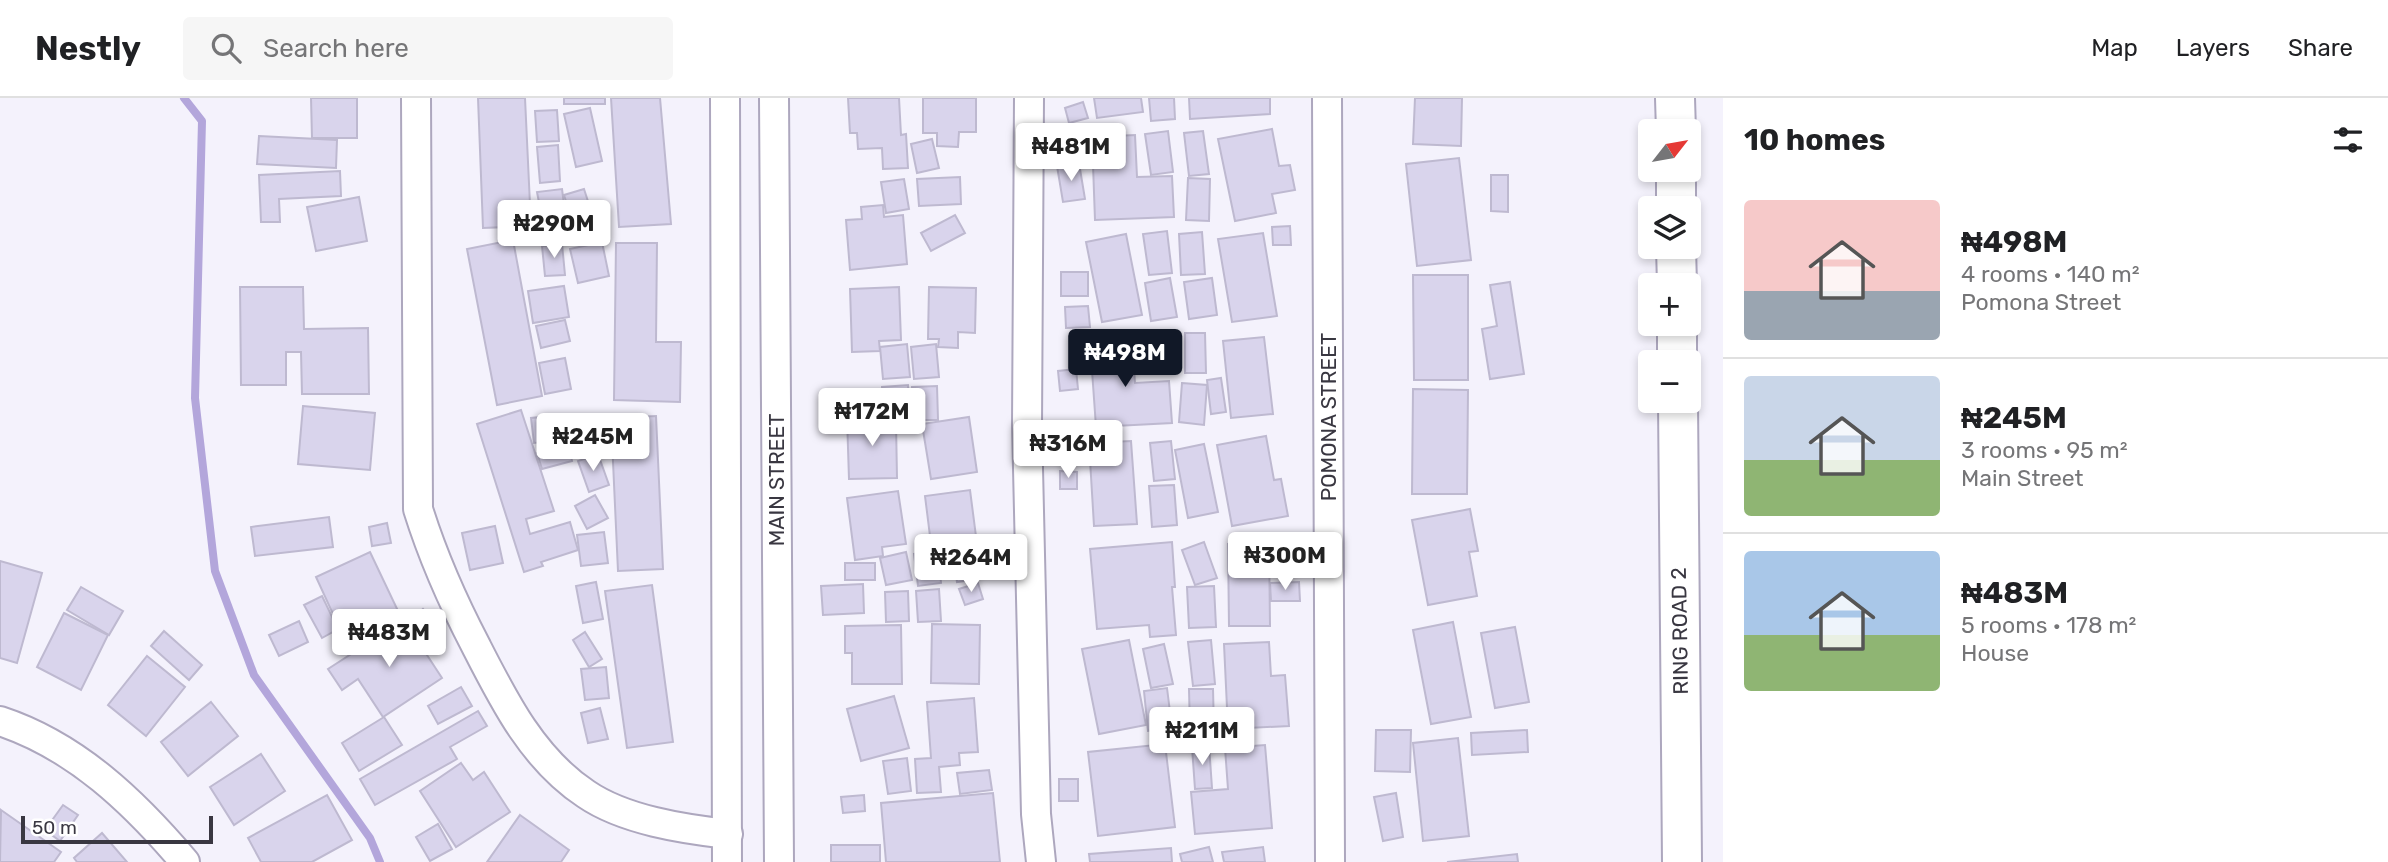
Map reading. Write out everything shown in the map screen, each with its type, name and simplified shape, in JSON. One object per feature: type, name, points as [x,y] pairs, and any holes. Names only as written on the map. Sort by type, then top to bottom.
[{"type":"main road","points":[[1675,98],[1675,119]]},
{"type":"main road","name":"RING ROAD 2","points":[[1678,413],[1682,862]]},
{"type":"street","points":[[416,98],[418,509],[429,546],[458,611],[505,701],[528,738],[554,768],[587,795],[613,808],[691,830],[728,834]]},
{"type":"street","points":[[725,98],[727,862]]},
{"type":"street","name":"MAIN STREET","points":[[774,98],[779,862]]},
{"type":"street","points":[[1029,98],[1028,439],[1036,814],[1041,862]]},
{"type":"street","name":"POMONA STREET","points":[[1327,98],[1330,862]]},
{"type":"street","points":[[0,721],[27,729],[75,757],[114,786],[185,862]]},
{"type":"building","points":[[311,98],[357,98],[357,138],[312,138]]},
{"type":"building","points":[[478,98],[525,98],[531,226],[483,228]]},
{"type":"building","points":[[564,98],[605,98],[605,104],[564,104]]},
{"type":"building","points":[[611,98],[660,98],[671,224],[619,227]]},
{"type":"building","points":[[848,98],[899,98],[901,135],[906,134],[908,168],[883,169],[882,148],[858,149],[857,133],[850,133]]},
{"type":"building","points":[[923,98],[976,98],[976,132],[959,132],[958,147],[937,146],[937,133],[923,133]]},
{"type":"building","points":[[1094,98],[1141,98],[1143,112],[1097,118]]},
{"type":"building","points":[[1149,98],[1174,98],[1175,119],[1151,121]]},
{"type":"building","points":[[1189,98],[1270,98],[1270,114],[1190,119]]},
{"type":"building","points":[[1415,98],[1462,98],[1461,146],[1413,144]]},
{"type":"building","points":[[1083,102],[1088,118],[1069,123],[1065,108]]},
{"type":"building","points":[[590,108],[602,161],[576,167],[564,114]]},
{"type":"building","points":[[557,110],[559,141],[537,142],[535,111]]},
{"type":"building","points":[[1085,128],[1088,146],[1070,150],[1066,132]]},
{"type":"building","points":[[1272,129],[1279,166],[1290,165],[1295,190],[1272,194],[1276,213],[1235,221],[1218,139]]},
{"type":"building","points":[[1168,131],[1173,172],[1151,175],[1145,134]]},
{"type":"building","points":[[1203,131],[1209,174],[1189,176],[1184,133]]},
{"type":"building","points":[[1135,135],[1137,177],[1172,176],[1174,217],[1095,220],[1092,137]]},
{"type":"building","points":[[259,136],[337,140],[336,168],[257,164]]},
{"type":"building","points":[[932,139],[939,168],[917,173],[911,144]]},
{"type":"building","points":[[558,145],[560,181],[540,183],[537,147]]},
{"type":"building","points":[[1459,158],[1471,260],[1417,266],[1406,164]]},
{"type":"building","points":[[1079,163],[1085,199],[1063,202],[1057,166]]},
{"type":"building","points":[[340,171],[341,196],[279,199],[280,222],[261,222],[259,175]]},
{"type":"building","points":[[1491,175],[1508,175],[1508,212],[1491,211]]},
{"type":"building","points":[[960,177],[961,204],[919,206],[917,179]]},
{"type":"building","points":[[1188,178],[1210,179],[1209,221],[1186,220]]},
{"type":"building","points":[[904,179],[909,209],[886,213],[881,182]]},
{"type":"building","points":[[562,189],[566,220],[543,223],[537,192]]},
{"type":"building","points":[[584,189],[595,223],[575,230],[564,195]]},
{"type":"building","points":[[359,197],[367,241],[316,251],[307,207]]},
{"type":"building","points":[[883,205],[884,217],[903,215],[907,264],[850,270],[846,220],[862,219],[861,207]]},
{"type":"building","points":[[955,215],[965,233],[931,251],[921,233]]},
{"type":"building","points":[[1290,226],[1291,245],[1273,245],[1272,227]]},
{"type":"building","points":[[1167,231],[1172,273],[1149,275],[1143,234]]},
{"type":"building","points":[[1202,232],[1205,274],[1181,275],[1179,234]]},
{"type":"building","points":[[1263,233],[1277,316],[1232,322],[1218,239]]},
{"type":"building","points":[[1126,234],[1142,315],[1102,322],[1086,242]]},
{"type":"building","points":[[513,240],[542,396],[497,405],[467,249]]},
{"type":"building","points":[[602,242],[609,276],[578,283],[570,249]]},
{"type":"building","points":[[616,243],[657,243],[656,342],[681,342],[680,402],[614,400]]},
{"type":"building","points":[[562,244],[565,275],[545,276],[542,246]]},
{"type":"building","points":[[1061,272],[1088,272],[1088,296],[1061,296]]},
{"type":"building","points":[[1413,275],[1468,275],[1468,380],[1414,380]]},
{"type":"building","points":[[1170,278],[1177,317],[1151,321],[1145,283]]},
{"type":"building","points":[[1212,278],[1217,315],[1189,319],[1184,282]]},
{"type":"building","points":[[1510,282],[1524,374],[1490,379],[1482,329],[1497,326],[1490,285]]},
{"type":"building","points":[[564,286],[569,317],[533,323],[528,291]]},
{"type":"building","points":[[240,287],[303,287],[304,329],[368,328],[369,394],[302,394],[301,352],[286,352],[286,385],[241,385]]},
{"type":"building","points":[[899,287],[901,340],[879,341],[880,351],[852,352],[850,289]]},
{"type":"building","points":[[929,287],[976,288],[975,333],[958,332],[958,348],[938,347],[939,339],[928,339]]},
{"type":"building","points":[[1088,306],[1090,327],[1066,328],[1065,307]]},
{"type":"building","points":[[565,320],[570,341],[541,348],[536,326]]},
{"type":"building","points":[[1185,333],[1205,333],[1206,373],[1185,373]]},
{"type":"building","points":[[1169,336],[1171,372],[1145,373],[1143,338]]},
{"type":"building","points":[[1264,337],[1273,414],[1231,418],[1223,341]]},
{"type":"building","points":[[1132,339],[1135,383],[1169,381],[1172,423],[1096,427],[1090,342]]},
{"type":"building","points":[[907,344],[910,377],[883,379],[880,347]]},
{"type":"building","points":[[936,344],[939,377],[914,379],[911,347]]},
{"type":"building","points":[[565,358],[571,389],[545,394],[539,363]]},
{"type":"building","points":[[1076,369],[1078,389],[1060,391],[1058,371]]},
{"type":"building","points":[[1221,378],[1226,412],[1211,414],[1207,380]]},
{"type":"building","points":[[1182,383],[1207,385],[1204,425],[1179,422]]},
{"type":"building","points":[[908,385],[910,419],[884,420],[882,387]]},
{"type":"building","points":[[937,386],[938,420],[913,420],[912,387]]},
{"type":"building","points":[[1413,389],[1468,390],[1467,494],[1412,494]]},
{"type":"building","points":[[303,406],[375,413],[370,470],[298,464]]},
{"type":"building","points":[[521,410],[554,511],[526,519],[530,534],[570,522],[578,550],[541,562],[543,566],[524,572],[477,424]]},
{"type":"building","points":[[570,414],[572,439],[534,443],[531,418]]},
{"type":"building","points":[[656,416],[663,569],[618,571],[611,418]]},
{"type":"building","points":[[882,416],[883,423],[896,423],[897,478],[849,479],[847,417]]},
{"type":"building","points":[[578,417],[606,417],[606,445],[579,445]]},
{"type":"building","points":[[969,417],[977,472],[931,479],[922,424]]},
{"type":"building","points":[[1266,436],[1274,480],[1281,479],[1288,516],[1232,526],[1217,445]]},
{"type":"building","points":[[1131,441],[1137,524],[1094,526],[1089,443]]},
{"type":"building","points":[[1171,441],[1175,479],[1154,481],[1150,443]]},
{"type":"building","points":[[568,444],[572,461],[542,469],[537,453]]},
{"type":"building","points":[[1204,444],[1218,512],[1188,518],[1175,450]]},
{"type":"building","points":[[598,454],[609,485],[589,492],[578,461]]},
{"type":"building","points":[[1060,471],[1077,472],[1077,489],[1060,489]]},
{"type":"building","points":[[1174,485],[1177,525],[1152,527],[1149,486]]},
{"type":"building","points":[[970,490],[977,544],[956,546],[958,561],[939,563],[941,583],[918,586],[914,554],[932,552],[925,496]]},
{"type":"building","points":[[898,491],[906,544],[882,547],[883,556],[855,560],[847,498]]},
{"type":"building","points":[[595,495],[608,518],[587,529],[575,506]]},
{"type":"building","points":[[1470,509],[1478,551],[1469,552],[1477,596],[1428,605],[1412,520]]},
{"type":"building","points":[[329,517],[333,547],[255,556],[251,527]]},
{"type":"building","points":[[387,523],[391,543],[372,546],[369,527]]},
{"type":"building","points":[[495,526],[503,563],[470,570],[462,533]]},
{"type":"building","points":[[604,532],[608,563],[581,566],[577,535]]},
{"type":"building","points":[[1172,542],[1176,635],[1150,637],[1149,625],[1097,629],[1090,549]]},
{"type":"building","points":[[1204,542],[1217,578],[1195,585],[1182,550]]},
{"type":"building","points":[[1269,543],[1270,626],[1229,626],[1228,544]]},
{"type":"building","points":[[370,552],[399,613],[344,638],[316,577]]},
{"type":"building","points":[[906,552],[912,580],[886,585],[880,558]]},
{"type":"building","points":[[0,561],[42,573],[17,663],[0,658]]},
{"type":"building","points":[[845,563],[875,563],[875,580],[845,580]]},
{"type":"building","points":[[977,563],[979,579],[957,582],[955,567]]},
{"type":"building","points":[[596,582],[603,619],[583,623],[576,586]]},
{"type":"building","points":[[1299,582],[1300,601],[1271,601],[1270,583]]},
{"type":"building","points":[[978,583],[983,599],[965,605],[959,589]]},
{"type":"building","points":[[863,584],[864,613],[823,615],[821,586]]},
{"type":"building","points":[[652,585],[673,742],[627,748],[605,591]]},
{"type":"building","points":[[1214,586],[1216,627],[1189,628],[1187,587]]},
{"type":"building","points":[[81,587],[123,611],[109,635],[67,610]]},
{"type":"building","points":[[939,589],[941,621],[918,622],[916,591]]},
{"type":"building","points":[[908,591],[909,621],[886,622],[885,592]]},
{"type":"building","points":[[322,596],[338,629],[322,638],[304,605]]},
{"type":"building","points":[[423,609],[434,620],[423,631],[412,620]]},
{"type":"building","points":[[64,613],[108,635],[81,690],[37,667]]},
{"type":"building","points":[[404,620],[442,678],[383,717],[358,679],[342,690],[328,669]]},
{"type":"building","points":[[299,621],[308,642],[279,656],[269,635]]},
{"type":"building","points":[[1453,622],[1471,717],[1431,724],[1413,630]]},
{"type":"building","points":[[932,624],[980,625],[979,684],[931,683]]},
{"type":"building","points":[[901,625],[902,684],[852,684],[852,653],[845,653],[845,626]]},
{"type":"building","points":[[1515,627],[1529,702],[1495,708],[1481,633]]},
{"type":"building","points":[[164,631],[202,665],[189,680],[151,646]]},
{"type":"building","points":[[585,632],[602,659],[589,667],[573,640]]},
{"type":"building","points":[[1129,640],[1146,725],[1099,734],[1082,649]]},
{"type":"building","points":[[1211,640],[1215,684],[1193,686],[1188,642]]},
{"type":"building","points":[[1269,642],[1271,676],[1285,675],[1289,726],[1228,729],[1224,644]]},
{"type":"building","points":[[1164,644],[1173,684],[1151,688],[1143,649]]},
{"type":"building","points":[[147,656],[185,687],[146,736],[108,705]]},
{"type":"building","points":[[606,667],[609,698],[585,700],[581,669]]},
{"type":"building","points":[[461,687],[472,706],[438,724],[428,706]]},
{"type":"building","points":[[1167,688],[1172,728],[1148,731],[1144,691]]},
{"type":"building","points":[[1189,689],[1213,689],[1214,729],[1190,730]]},
{"type":"building","points":[[894,696],[909,748],[861,761],[847,709]]},
{"type":"building","points":[[974,698],[978,752],[959,753],[960,765],[939,767],[941,792],[917,793],[915,759],[931,758],[927,702]]},
{"type":"building","points":[[211,702],[238,736],[188,776],[161,742]]},
{"type":"building","points":[[600,708],[608,739],[588,743],[581,713]]},
{"type":"building","points":[[478,711],[487,726],[450,747],[457,759],[375,805],[360,779]]},
{"type":"building","points":[[384,717],[402,745],[359,771],[342,743]]},
{"type":"building","points":[[1376,730],[1411,730],[1410,772],[1375,771]]},
{"type":"building","points":[[1527,730],[1528,752],[1472,755],[1471,733]]},
{"type":"building","points":[[1458,738],[1469,836],[1423,841],[1413,743]]},
{"type":"building","points":[[1165,744],[1175,827],[1098,836],[1088,752]]},
{"type":"building","points":[[1209,745],[1212,788],[1195,789],[1192,747]]},
{"type":"building","points":[[1265,745],[1272,828],[1195,834],[1191,792],[1228,789],[1225,748]]},
{"type":"building","points":[[261,754],[285,791],[234,825],[210,787]]},
{"type":"building","points":[[907,758],[911,791],[888,794],[883,761]]},
{"type":"building","points":[[461,763],[473,780],[484,772],[510,812],[456,847],[420,791]]},
{"type":"building","points":[[989,770],[992,790],[960,794],[957,773]]},
{"type":"building","points":[[1059,779],[1078,779],[1078,801],[1059,801]]},
{"type":"building","points":[[993,793],[1000,862],[886,862],[881,803]]},
{"type":"building","points":[[1396,793],[1403,837],[1383,841],[1374,797]]},
{"type":"building","points":[[327,795],[352,840],[312,862],[261,862],[248,838]]},
{"type":"building","points":[[864,795],[865,811],[843,813],[841,797]]},
{"type":"building","points":[[63,805],[78,815],[60,841],[45,830]]},
{"type":"building","points":[[1,810],[61,852],[54,862],[0,862]]},
{"type":"building","points":[[520,815],[569,850],[561,862],[487,862]]},
{"type":"building","points":[[438,824],[452,849],[430,861],[416,837]]},
{"type":"building","points":[[102,833],[127,862],[77,862],[74,858]]},
{"type":"building","points":[[831,845],[880,845],[880,862],[831,862]]},
{"type":"building","points":[[1209,847],[1213,862],[1182,862],[1180,854]]},
{"type":"building","points":[[1263,847],[1265,862],[1224,862],[1222,852]]},
{"type":"building","points":[[1171,848],[1172,862],[1090,862],[1089,854]]},
{"type":"building","points":[[1517,854],[1518,862],[1447,862]]},
{"type":"waterway","points":[[184,98],[202,121],[195,398],[215,571],[254,675],[370,838],[380,862]]}]
